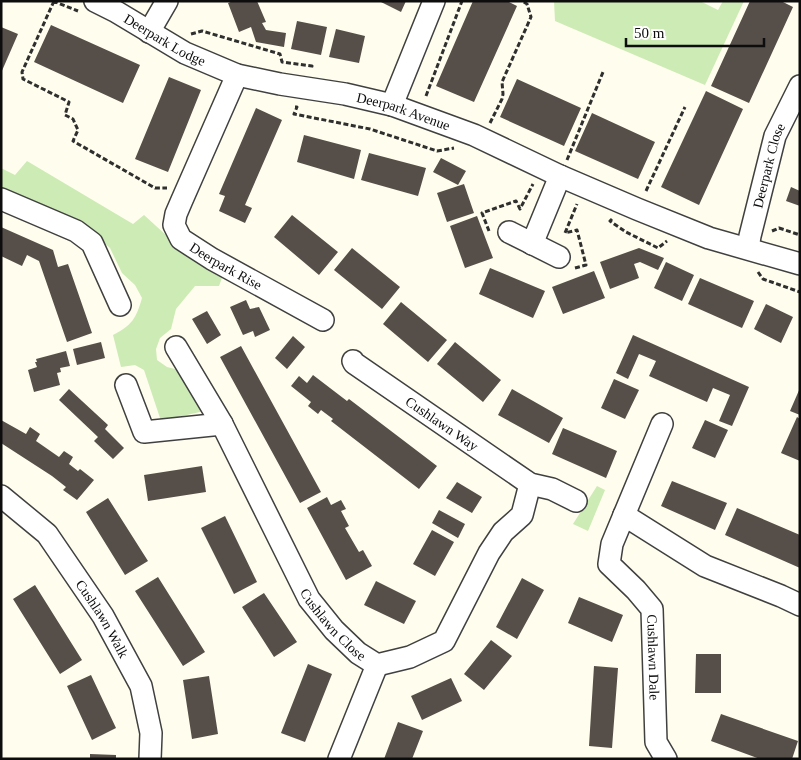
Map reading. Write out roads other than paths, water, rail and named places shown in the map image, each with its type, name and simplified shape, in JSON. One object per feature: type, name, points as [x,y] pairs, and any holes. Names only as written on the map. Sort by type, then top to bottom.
[{"type":"street","points":[[149,32],[167,1]]},
{"type":"street","points":[[392,105],[434,1]]},
{"type":"street","name":"Deerpark Lodge","points":[[88,7],[115,11],[185,53],[237,75]]},
{"type":"street","name":"Deerpark Avenue","points":[[237,75],[345,94],[392,105],[563,168],[637,209],[709,238],[800,264]]},
{"type":"street","name":"Deerpark Rise","points":[[237,75],[176,214],[174,226],[181,239],[212,259],[323,320]]},
{"type":"street","name":"Deerpark Close","points":[[748,248],[775,136],[800,86]]},
{"type":"street","points":[[532,244],[563,168]]},
{"type":"street","points":[[1,199],[76,231],[92,243],[120,304]]},
{"type":"street","points":[[509,232],[559,257]]},
{"type":"street","name":"Cushlawn Close","points":[[176,347],[222,424],[309,599],[334,630],[358,653],[377,665],[410,658],[444,641],[489,553],[503,532],[522,515],[530,484]]},
{"type":"street","name":"Cushlawn Way","points":[[354,362],[530,484],[552,489],[576,501]]},
{"type":"street","points":[[126,385],[144,432],[222,424]]},
{"type":"street","name":"Cushlawn Dale","points":[[662,424],[612,544],[609,564],[636,590],[652,610],[656,742],[666,759]]},
{"type":"street","name":"Cushlawn Walk","points":[[4,502],[47,534],[103,616],[141,686],[151,733],[150,759]]},
{"type":"street","points":[[624,515],[705,566],[800,605]]},
{"type":"street","points":[[339,759],[377,665]]}]
